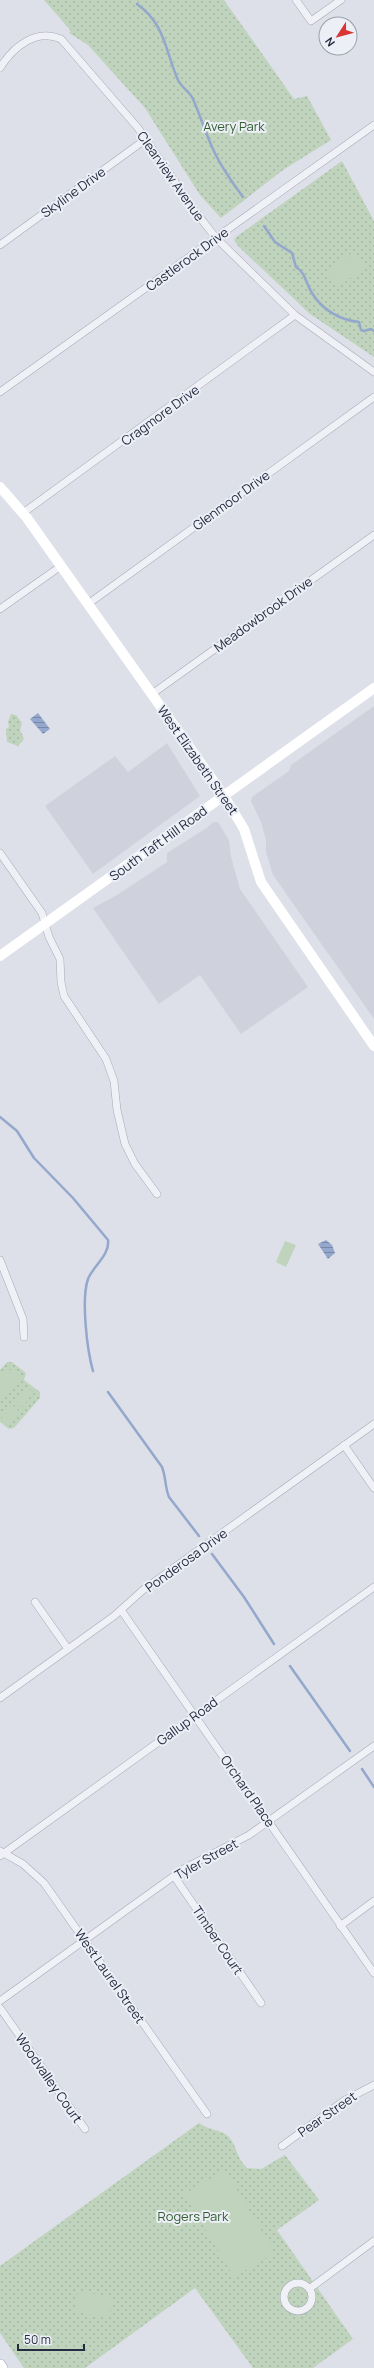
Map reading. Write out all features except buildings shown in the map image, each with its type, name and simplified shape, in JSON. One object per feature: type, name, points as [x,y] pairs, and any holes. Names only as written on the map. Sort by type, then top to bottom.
[{"type":"main road","name":"West Elizabeth Street","points":[[0,487],[23,513],[224,796],[244,829],[261,882],[374,1046]]},
{"type":"main road","name":"South Taft Hill Road","points":[[0,956],[374,688]]},
{"type":"street","points":[[296,0],[311,21],[341,0]]},
{"type":"street","name":"Clearview Avenue","points":[[0,68],[16,48],[39,36],[53,36],[70,47],[146,139],[195,211],[216,238],[295,315],[374,372]]},
{"type":"street","name":"Castlerock Drive","points":[[0,392],[374,125]]},
{"type":"street","name":"Skyline Drive","points":[[0,245],[146,139]]},
{"type":"street","name":"Cragmore Drive","points":[[23,513],[295,315]]},
{"type":"street","name":"Glenmoor Drive","points":[[88,604],[374,396]]},
{"type":"street","name":"Meadowbrook Drive","points":[[152,694],[374,535]]},
{"type":"street","points":[[0,609],[61,566]]},
{"type":"street","points":[[0,853],[42,914],[49,937],[60,959],[61,982],[64,996],[104,1054],[110,1068],[119,1121],[125,1144],[135,1164],[157,1194]]},
{"type":"street","points":[[0,1260],[23,1319],[24,1337]]},
{"type":"street","name":"Ponderosa Drive","points":[[0,1698],[121,1610],[143,1590],[374,1424]]},
{"type":"street","points":[[344,1445],[374,1488]]},
{"type":"street","name":"Gallup Road","points":[[1,1853],[374,1587]]},
{"type":"street","points":[[34,1602],[68,1649]]},
{"type":"street","name":"Orchard Place","points":[[121,1610],[196,1715],[340,1926],[374,1973]]},
{"type":"street","name":"Tyler Street","points":[[0,2001],[86,1941],[185,1868],[236,1843],[374,1746]]},
{"type":"street","name":"West Laurel Street","points":[[1,1853],[23,1864],[38,1876],[86,1941],[206,2114]]},
{"type":"street","name":"Timber Court","points":[[174,1876],[261,2003]]},
{"type":"street","points":[[340,1926],[374,1901]]},
{"type":"street","name":"Woodvalley Court","points":[[0,2008],[85,2129]]},
{"type":"street","name":"Pear Street","points":[[282,2146],[345,2100],[374,2085]]},
{"type":"street","points":[[309,2288],[374,2242]]},
{"type":"shaded area","points":[[374,706],[374,1019],[273,875],[266,852],[266,840],[261,822],[251,801],[252,797],[289,771],[291,765]]},
{"type":"shaded area","points":[[167,743],[200,796],[93,874],[45,806],[115,756],[128,772]]},
{"type":"shaded area","points":[[213,822],[218,822],[229,840],[231,857],[240,889],[308,987],[241,1034],[200,975],[159,1004],[93,908],[117,895],[167,862],[167,853],[208,827]]},
{"type":"green space","name":"Avery Park","points":[[44,0],[224,0],[294,99],[307,96],[331,140],[283,170],[221,218],[200,195],[145,108],[88,45],[69,33],[71,31]]},
{"type":"green space","points":[[342,161],[374,221],[374,357],[310,314],[238,246],[234,240],[236,237]]},
{"type":"green space","points":[[353,252],[364,267],[339,287],[327,271]]},
{"type":"green space","points":[[11,714],[16,715],[22,723],[20,730],[24,739],[18,746],[7,742],[6,729],[9,727],[8,722]]},
{"type":"green space","points":[[285,1241],[296,1245],[286,1267],[276,1262]]},
{"type":"green space","points":[[7,1362],[12,1362],[26,1373],[24,1380],[40,1392],[40,1398],[14,1428],[9,1429],[0,1422],[0,1370]]},
{"type":"green space","points":[[9,1369],[20,1377],[0,1400],[0,1379]]},
{"type":"green space","points":[[28,1387],[34,1393],[22,1407],[16,1401]]},
{"type":"green space","points":[[13,1405],[19,1411],[7,1425],[1,1419]]},
{"type":"green space","name":"Rogers Park","points":[[199,2123],[228,2136],[243,2164],[247,2168],[261,2169],[285,2155],[319,2200],[277,2230],[353,2339],[313,2368],[253,2368],[195,2288],[85,2368],[24,2368],[0,2333],[0,2266]]},
{"type":"green space","points":[[225,2170],[275,2253],[234,2277],[184,2194]]},
{"type":"green space","points":[[78,2291],[113,2297],[109,2318],[75,2312]]},
{"type":"water","points":[[38,713],[50,729],[43,734],[30,719]]},
{"type":"water","points":[[326,1240],[332,1245],[335,1253],[328,1259],[318,1244]]},
{"type":"waterway","points":[[137,4],[147,12],[154,21],[164,39],[178,80],[192,97],[215,154],[243,197]]},
{"type":"waterway","points":[[264,226],[275,242],[292,253],[296,267],[304,275],[310,290],[316,299],[326,309],[345,319],[359,322],[361,330],[364,331],[371,329],[374,331]]},
{"type":"waterway","points":[[0,1117],[17,1131],[34,1158],[73,1198],[108,1240],[108,1245],[104,1256],[90,1274],[86,1288],[86,1325],[93,1371]]},
{"type":"waterway","points":[[108,1392],[162,1467],[169,1497],[199,1536]]},
{"type":"waterway","points":[[212,1554],[244,1597],[274,1644]]},
{"type":"waterway","points":[[290,1666],[350,1751]]},
{"type":"waterway","points":[[362,1769],[374,1787]]}]
